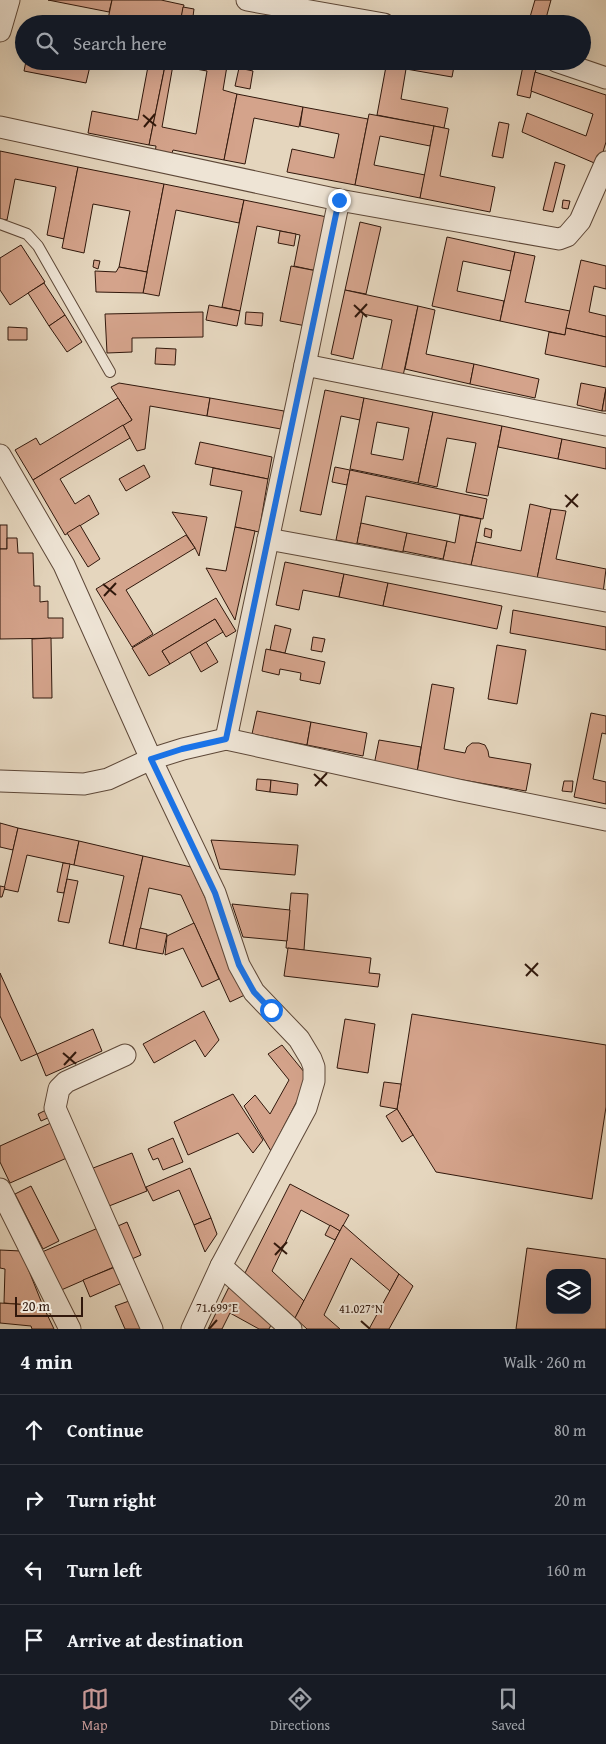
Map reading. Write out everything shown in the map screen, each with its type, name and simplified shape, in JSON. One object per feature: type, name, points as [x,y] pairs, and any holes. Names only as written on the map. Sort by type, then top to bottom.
[{"type":"street","points":[[0,31],[9,0]]},
{"type":"street","points":[[247,0],[333,15]]},
{"type":"street","points":[[582,70],[606,78]]},
{"type":"street","points":[[0,127],[339,200],[559,238],[567,236],[580,221],[606,162]]},
{"type":"street","points":[[226,739],[339,200]]},
{"type":"street","points":[[304,365],[606,425]]},
{"type":"street","points":[[0,455],[64,565],[151,759],[215,893],[239,965],[254,992],[298,1039],[314,1067],[314,1081],[306,1108],[221,1266],[192,1329]]},
{"type":"street","points":[[268,539],[606,600]]},
{"type":"street","points":[[0,781],[84,784],[108,779],[151,759],[182,749],[226,739],[458,790],[606,820]]},
{"type":"street","points":[[125,1056],[66,1082],[59,1089],[55,1108],[152,1329]]},
{"type":"street","points":[[0,1189],[70,1329]]},
{"type":"street","points":[[221,1266],[291,1329]]},
{"type":"lane","points":[[0,224],[27,234],[38,246],[110,372]]},
{"type":"building","points":[[48,0],[112,0],[109,12]]},
{"type":"building","points":[[112,0],[161,0],[184,5],[182,15],[109,15]]},
{"type":"building","points":[[535,0],[551,0],[547,15],[531,15]]},
{"type":"building","points":[[183,7],[194,9],[193,15],[182,15]]},
{"type":"building","points":[[24,70],[89,70],[86,83]]},
{"type":"building","points":[[147,70],[164,70],[149,145],[88,133],[92,111],[138,120]]},
{"type":"building","points":[[164,70],[172,70],[162,127],[196,134],[207,71],[201,70],[226,70],[223,90],[237,94],[224,160],[173,150],[171,156],[155,153],[156,146],[149,145]]},
{"type":"building","points":[[239,70],[253,71],[250,89],[235,86]]},
{"type":"building","points":[[385,70],[406,70],[401,99],[448,108],[444,128],[377,115]]},
{"type":"building","points":[[412,70],[453,70],[452,77]]},
{"type":"building","points":[[522,70],[536,70],[530,98],[517,95]]},
{"type":"building","points":[[535,72],[606,95],[606,142],[599,165],[522,132],[527,113],[586,136],[593,114],[531,91]]},
{"type":"building","points":[[237,94],[303,107],[299,127],[254,118],[245,164],[224,160]]},
{"type":"building","points":[[303,107],[368,119],[355,185],[287,172],[292,149],[334,158],[339,134],[300,126]]},
{"type":"building","points":[[369,114],[434,126],[430,146],[380,136],[374,165],[425,175],[420,198],[355,185]]},
{"type":"building","points":[[499,122],[509,124],[503,158],[492,156]]},
{"type":"building","points":[[434,126],[449,129],[440,176],[495,187],[490,212],[420,198]]},
{"type":"building","points":[[0,151],[78,167],[64,239],[47,235],[56,187],[15,179],[7,220],[0,219]]},
{"type":"building","points":[[555,162],[565,165],[553,212],[543,210]]},
{"type":"building","points":[[78,167],[164,184],[147,272],[119,267],[130,211],[93,204],[84,253],[62,248]]},
{"type":"building","points":[[164,184],[244,200],[239,223],[176,210],[159,296],[143,293]]},
{"type":"building","points":[[244,200],[327,217],[317,271],[294,266],[300,235],[257,226],[240,311],[222,307]]},
{"type":"building","points":[[563,200],[570,201],[568,209],[562,208]]},
{"type":"building","points":[[360,222],[381,227],[366,294],[345,290]]},
{"type":"building","points":[[280,231],[296,234],[294,246],[278,243]]},
{"type":"building","points":[[447,237],[515,252],[511,271],[463,261],[457,291],[504,301],[500,321],[432,306]]},
{"type":"building","points":[[21,245],[45,282],[10,305],[0,290],[0,258]]},
{"type":"building","points":[[515,252],[535,256],[525,302],[570,311],[565,335],[500,321]]},
{"type":"building","points":[[94,260],[100,261],[98,269],[93,267]]},
{"type":"building","points":[[581,260],[606,266],[606,289],[594,286],[589,312],[606,316],[606,337],[566,328]]},
{"type":"building","points":[[291,266],[317,271],[306,326],[280,321]]},
{"type":"building","points":[[119,267],[147,272],[143,293],[96,292],[95,271],[116,272]]},
{"type":"building","points":[[44,283],[65,315],[49,326],[28,293]]},
{"type":"building","points":[[345,290],[418,306],[403,376],[381,372],[392,320],[363,314],[353,359],[331,354]]},
{"type":"building","points":[[209,305],[240,311],[237,326],[206,320]]},
{"type":"building","points":[[418,306],[435,310],[426,354],[474,364],[470,384],[405,369]]},
{"type":"building","points":[[203,312],[203,337],[132,338],[132,352],[107,353],[105,314]]},
{"type":"building","points":[[246,312],[263,313],[262,326],[245,324]]},
{"type":"building","points":[[65,315],[82,342],[67,352],[49,326]]},
{"type":"building","points":[[8,327],[27,328],[27,340],[8,340]]},
{"type":"building","points":[[566,328],[606,337],[606,367],[545,354],[549,332],[565,335]]},
{"type":"building","points":[[156,348],[176,349],[175,365],[155,364]]},
{"type":"building","points":[[474,364],[539,379],[535,398],[470,384]]},
{"type":"building","points":[[119,383],[210,398],[207,416],[150,406],[145,449],[137,451],[123,425],[132,420],[111,387]]},
{"type":"building","points":[[581,383],[606,388],[602,411],[577,405]]},
{"type":"building","points":[[606,389],[606,411],[602,411]]},
{"type":"building","points":[[325,390],[364,398],[360,420],[341,416],[321,515],[300,511]]},
{"type":"building","points":[[118,398],[132,420],[33,480],[15,450],[36,438],[40,445]]},
{"type":"building","points":[[210,398],[284,411],[281,429],[207,416]]},
{"type":"building","points":[[364,398],[433,412],[418,483],[350,469]],"holes":[[[377,422],[409,428],[403,460],[371,454]]]},
{"type":"building","points":[[433,412],[502,426],[488,496],[466,492],[476,443],[447,438],[437,487],[418,483]]},
{"type":"building","points":[[123,425],[130,438],[60,479],[75,504],[89,495],[99,514],[65,535],[33,480]]},
{"type":"building","points":[[502,426],[562,439],[558,459],[498,447]]},
{"type":"building","points":[[562,439],[606,448],[606,469],[558,459]]},
{"type":"building","points":[[200,442],[272,457],[268,479],[195,464]]},
{"type":"building","points":[[144,465],[150,477],[126,491],[119,479]]},
{"type":"building","points":[[335,467],[350,470],[347,485],[332,482]]},
{"type":"building","points":[[213,468],[268,479],[259,532],[235,527],[242,491],[210,485]]},
{"type":"building","points":[[350,470],[487,499],[483,519],[366,496],[357,544],[336,540]]},
{"type":"building","points":[[530,504],[551,509],[537,579],[471,565],[476,542],[521,551]]},
{"type":"building","points":[[551,509],[566,511],[556,559],[606,569],[603,593],[537,579]]},
{"type":"building","points":[[172,512],[207,517],[199,556],[195,548]]},
{"type":"building","points":[[460,515],[481,519],[471,565],[443,560],[447,541],[455,543]]},
{"type":"building","points":[[361,523],[407,533],[403,552],[357,543]]},
{"type":"building","points":[[0,525],[7,525],[7,549],[0,549]]},
{"type":"building","points":[[80,525],[100,559],[88,567],[67,533]]},
{"type":"building","points":[[235,527],[255,531],[235,620],[206,568],[226,571]]},
{"type":"building","points":[[485,528],[492,530],[491,538],[484,536]]},
{"type":"building","points":[[407,533],[447,541],[443,559],[403,551]]},
{"type":"building","points":[[186,535],[195,548],[126,590],[153,634],[132,647],[96,589]]},
{"type":"building","points":[[7,538],[17,538],[18,553],[33,553],[34,586],[40,586],[40,602],[48,601],[48,618],[63,618],[63,638],[0,639],[0,549],[7,549]]},
{"type":"building","points":[[285,562],[344,574],[339,597],[303,590],[299,610],[276,605]]},
{"type":"building","points":[[344,574],[388,583],[383,606],[339,597]]},
{"type":"building","points":[[388,583],[502,606],[497,629],[383,606]]},
{"type":"building","points":[[216,598],[236,631],[226,637],[215,619],[162,651],[170,664],[149,676],[132,648]]},
{"type":"building","points":[[513,610],[606,627],[606,650],[510,633]]},
{"type":"building","points":[[215,619],[223,632],[170,664],[162,651]]},
{"type":"building","points":[[275,625],[291,629],[285,653],[270,650]]},
{"type":"building","points":[[313,637],[325,639],[322,652],[311,650]]},
{"type":"building","points":[[51,638],[52,698],[33,698],[32,639]]},
{"type":"building","points":[[206,642],[218,662],[201,672],[190,652]]},
{"type":"building","points":[[497,645],[526,650],[517,704],[488,699]]},
{"type":"building","points":[[266,649],[325,662],[320,684],[300,680],[301,673],[280,669],[279,675],[262,671]]},
{"type":"building","points":[[432,684],[454,688],[444,749],[465,753],[467,747],[472,743],[479,743],[485,745],[489,757],[531,764],[526,791],[417,772]]},
{"type":"building","points":[[257,711],[311,722],[307,745],[252,734]]},
{"type":"building","points":[[591,713],[606,716],[606,734],[602,733],[593,779],[606,782],[606,804],[574,797]]},
{"type":"building","points":[[311,722],[367,733],[363,756],[307,745]]},
{"type":"building","points":[[379,740],[421,747],[417,772],[374,765]]},
{"type":"building","points":[[257,779],[271,780],[270,792],[256,790]]},
{"type":"building","points":[[271,780],[298,784],[297,795],[270,792]]},
{"type":"building","points":[[564,781],[573,781],[572,792],[562,791]]},
{"type":"building","points":[[0,823],[18,828],[13,850],[0,847]]},
{"type":"building","points":[[18,828],[79,841],[74,865],[27,855],[18,892],[4,889]]},
{"type":"building","points":[[211,840],[298,845],[295,875],[220,869]]},
{"type":"building","points":[[79,841],[143,856],[123,946],[109,943],[124,876],[74,865]]},
{"type":"building","points":[[143,856],[191,867],[249,993],[230,1002],[181,895],[149,888],[136,949],[123,946]]},
{"type":"building","points":[[63,863],[70,864],[64,893],[57,892]]},
{"type":"building","points":[[67,879],[78,881],[69,923],[58,921]]},
{"type":"building","points":[[0,886],[5,887],[2,897],[0,897]]},
{"type":"building","points":[[291,893],[308,894],[304,950],[286,948]]},
{"type":"building","points":[[232,904],[290,910],[287,941],[243,937]]},
{"type":"building","points":[[194,923],[219,979],[202,987],[183,948],[165,955],[167,936]]},
{"type":"building","points":[[140,928],[167,934],[163,954],[136,949]]},
{"type":"building","points":[[288,948],[371,958],[369,973],[380,974],[378,987],[284,976]]},
{"type":"building","points":[[0,973],[37,1054],[21,1061],[0,1016]]},
{"type":"building","points":[[204,1011],[219,1040],[205,1057],[195,1040],[154,1063],[143,1044]]},
{"type":"building","points":[[412,1014],[606,1045],[606,1107],[592,1199],[436,1172],[397,1109]]},
{"type":"building","points":[[345,1019],[375,1024],[368,1073],[337,1068]]},
{"type":"building","points":[[93,1029],[102,1051],[46,1076],[37,1054]]},
{"type":"building","points":[[282,1045],[309,1078],[271,1151],[244,1106],[255,1095],[270,1114],[289,1080],[268,1054]]},
{"type":"building","points":[[384,1082],[401,1084],[397,1109],[380,1106]]},
{"type":"building","points":[[233,1094],[263,1140],[253,1153],[238,1133],[188,1155],[174,1122]]},
{"type":"building","points":[[397,1109],[413,1135],[402,1142],[386,1116]]},
{"type":"building","points":[[46,1110],[50,1117],[41,1121],[38,1114]]},
{"type":"building","points":[[53,1122],[69,1157],[10,1183],[0,1162],[0,1146]]},
{"type":"building","points":[[173,1138],[183,1162],[163,1170],[158,1158],[153,1160],[148,1149]]},
{"type":"building","points":[[132,1153],[147,1191],[104,1208],[88,1170]]},
{"type":"building","points":[[190,1168],[211,1218],[194,1225],[179,1190],[153,1201],[146,1187]]},
{"type":"building","points":[[290,1184],[349,1215],[340,1231],[301,1210],[272,1271],[304,1301],[295,1318],[245,1273]]},
{"type":"building","points":[[31,1186],[59,1241],[43,1249],[15,1194]]},
{"type":"building","points":[[211,1218],[217,1234],[205,1252],[194,1225]]},
{"type":"building","points":[[127,1222],[141,1255],[125,1262],[111,1229]]},
{"type":"building","points":[[330,1225],[340,1231],[335,1240],[325,1235]]},
{"type":"building","points":[[343,1225],[399,1274],[390,1291],[351,1258],[324,1315],[340,1329],[307,1329],[295,1318]]},
{"type":"building","points":[[98,1228],[116,1266],[59,1291],[42,1252]]},
{"type":"building","points":[[527,1248],[606,1259],[606,1329],[516,1329]]},
{"type":"building","points":[[0,1250],[21,1251],[43,1306],[4,1303],[5,1269],[0,1268]]},
{"type":"building","points":[[115,1267],[122,1283],[90,1297],[83,1280]]},
{"type":"building","points":[[399,1274],[413,1286],[389,1329],[369,1329]]},
{"type":"building","points":[[229,1287],[271,1325],[269,1329],[259,1329],[230,1313],[222,1329],[208,1329]]},
{"type":"building","points":[[129,1301],[143,1329],[125,1329],[115,1306]]},
{"type":"building","points":[[0,1303],[43,1306],[54,1329],[32,1329],[31,1326],[0,1323]]},
{"type":"route","points":[[271,1010],[254,992],[239,965],[215,893],[151,759],[182,749],[226,739],[339,200]]}]
